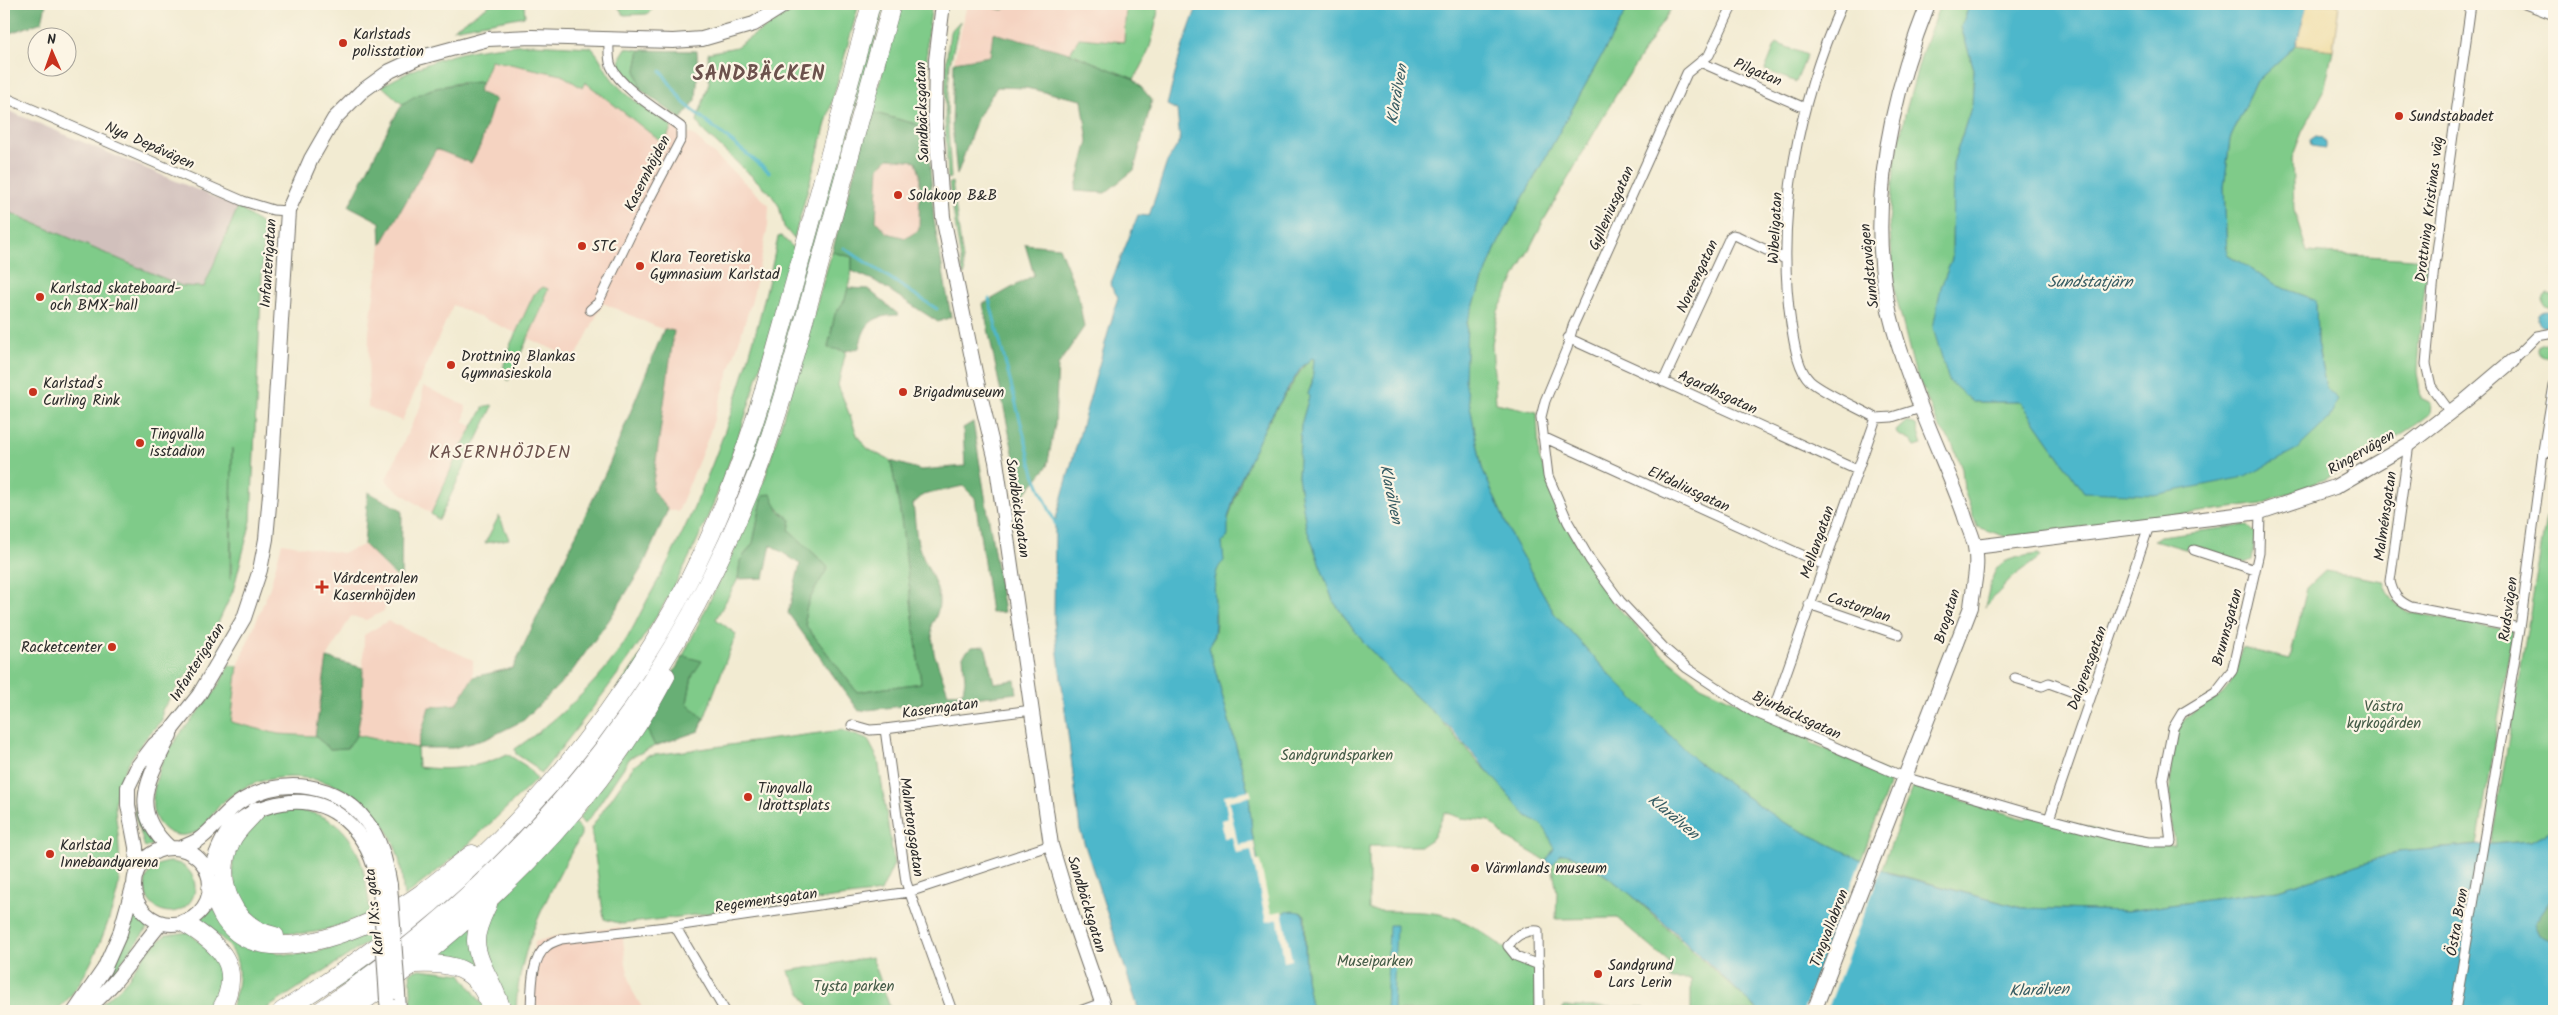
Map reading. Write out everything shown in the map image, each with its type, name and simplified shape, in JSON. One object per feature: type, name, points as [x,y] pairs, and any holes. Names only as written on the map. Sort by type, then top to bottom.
[{"type":"highway","points":[[282,1011],[348,969],[422,913],[459,880],[520,819],[576,754],[630,677],[697,565],[731,488],[758,410],[871,4]]},
{"type":"highway","points":[[350,1011],[414,964],[489,901],[524,866],[607,771],[650,706],[672,666],[696,607],[749,494],[778,415],[892,4]]},
{"type":"highway","points":[[320,1011],[433,928],[499,868],[534,832],[595,761],[623,723],[696,607]]},
{"type":"highway","points":[[256,812],[231,842],[224,875],[228,897],[241,919],[254,928],[266,934],[310,941]]},
{"type":"highway","points":[[210,881],[226,921],[234,930],[248,939],[264,944],[281,946],[310,941],[340,934],[392,912],[520,819]]},
{"type":"highway","points":[[489,901],[479,926],[476,942],[502,1011]]},
{"type":"highway","points":[[184,923],[214,942],[226,960],[229,990],[220,1011]]},
{"type":"highway","points":[[414,964],[439,963],[463,969],[478,981],[492,1011]]},
{"type":"street","name":"Infanterigatan","points":[[137,870],[136,847],[128,805],[128,787],[138,766],[154,745],[172,729],[199,695],[244,618],[260,570],[266,539],[270,494],[288,211],[311,159],[334,119],[361,92],[390,72],[418,58],[488,39],[532,37],[673,41],[702,39],[754,24],[786,4]]},
{"type":"street","name":"Sandbäcksgatan","points":[[942,4],[936,60],[935,117],[943,217],[977,382],[996,461],[1051,845],[1075,925],[1104,1007]]},
{"type":"street","name":"Gylleniusgatan","points":[[1543,437],[1542,417],[1545,401],[1567,348],[1568,338],[1687,73],[1709,55],[1733,4]]},
{"type":"street","name":"Wibeligatan","points":[[1842,4],[1822,49],[1805,108],[1788,205],[1785,259],[1788,303],[1796,355],[1809,381],[1876,418]]},
{"type":"street","name":"Sundstavägen","points":[[1928,4],[1904,71],[1890,131],[1880,225],[1885,290],[1892,324],[1921,408],[1948,469],[1975,547]]},
{"type":"street","name":"Drottning Kristinas väg","points":[[2450,412],[2431,386],[2426,364],[2435,266],[2471,4]]},
{"type":"street","points":[[2525,4],[2554,15]]},
{"type":"street","name":"Kasernhöjden","points":[[590,310],[598,303],[631,234],[681,139],[682,127],[631,89],[615,73],[610,64],[609,38]]},
{"type":"street","name":"Pilgatan","points":[[1700,62],[1805,108]]},
{"type":"street","name":"Nya Depåvägen","points":[[4,97],[243,201],[273,210],[288,211]]},
{"type":"street","name":"Noreengatan","points":[[1663,382],[1730,237],[1733,235],[1737,236],[1785,259]]},
{"type":"street","name":"Ringervägen","points":[[2150,526],[2260,512],[2335,487],[2409,444],[2512,361],[2537,336],[2554,333]]},
{"type":"street","name":"Agardhsgatan","points":[[1568,338],[1856,470]]},
{"type":"street","name":"Rudsvägen","points":[[2485,836],[2520,628],[2543,451],[2554,386]]},
{"type":"street","points":[[1876,418],[1892,417],[1921,408]]},
{"type":"street","name":"Mellangatan","points":[[1770,720],[1856,470],[1876,418]]},
{"type":"street","name":"Elfdaliusgatan","points":[[1543,437],[1824,565]]},
{"type":"street","name":"Bjurbäcksgatan","points":[[1543,437],[1548,476],[1568,522],[1590,560],[1620,601],[1665,649],[1687,668],[1738,702],[1770,720],[1904,776],[2049,819],[2148,842],[2171,842]]},
{"type":"street","name":"Malménsgatan","points":[[2409,444],[2390,581],[2392,592],[2396,599],[2411,607],[2520,628]]},
{"type":"street","points":[[2543,451],[2554,452]]},
{"type":"street","name":"Brunnsgatan","points":[[2171,842],[2163,779],[2173,728],[2182,713],[2215,693],[2232,671],[2255,570],[2260,532],[2260,512]]},
{"type":"street","points":[[1975,547],[2150,526]]},
{"type":"street","name":"Dalgrensgatan","points":[[2049,819],[2150,526]]},
{"type":"street","name":"Brogatan","points":[[1874,856],[1971,607],[1975,571],[1975,547]]},
{"type":"street","points":[[2194,550],[2255,570]]},
{"type":"street","name":"Castorplan","points":[[1809,604],[1899,635]]},
{"type":"street","points":[[2015,678],[2042,686],[2049,683],[2090,698]]},
{"type":"street","name":"Kaserngatan","points":[[852,725],[870,730],[885,729],[1032,710]]},
{"type":"street","name":"Infanterigatan","points":[[172,729],[152,772],[144,799],[147,819],[156,835],[175,848]]},
{"type":"street","name":"Malmtorgsgatan","points":[[885,729],[902,861],[909,892],[952,1011]]},
{"type":"street","name":"Karl IX:s gata","points":[[175,848],[200,840],[241,801],[257,793],[284,786],[309,786],[329,792],[348,804],[367,822],[385,858],[391,1002],[399,1011]]},
{"type":"street","name":"Karl IX:s gata","points":[[210,881],[228,831],[256,812],[282,802],[306,802],[326,808],[342,816],[358,831],[368,848],[385,887]]},
{"type":"street","name":"Östra Bron","points":[[2455,1011],[2485,836]]},
{"type":"street","name":"Regementsgatan","points":[[531,1011],[532,983],[538,956],[546,946],[561,939],[675,926],[909,892],[1051,845]]},
{"type":"street","points":[[75,1011],[104,969],[120,933],[137,870],[150,854],[175,848],[193,853],[203,862],[210,881],[209,900],[195,918],[184,923],[161,923],[150,918],[141,909],[136,898],[134,886]]},
{"type":"street","name":"Tingvallabron","points":[[1814,1011],[1874,856]]},
{"type":"street","points":[[84,1011],[114,984],[142,945],[161,923]]},
{"type":"street","points":[[675,926],[725,1011]]},
{"type":"street","points":[[1539,965],[1539,1011]]},
{"type":"street","points":[[1080,1011],[1104,1007]]},
{"type":"shaded area","points":[[967,4],[1159,4],[1155,31],[1142,68],[1134,79],[1070,53],[993,33],[990,56],[954,62]]},
{"type":"shaded area","points":[[491,60],[562,75],[582,88],[585,82],[663,144],[672,126],[693,135],[769,205],[768,226],[752,300],[708,438],[678,512],[668,509],[652,490],[674,332],[659,328],[603,303],[575,359],[453,305],[402,421],[368,407],[369,331],[381,245],[436,148],[471,163],[494,98],[478,91]]},
{"type":"shaded area","points":[[4,109],[238,207],[204,287],[182,286],[4,210]]},
{"type":"shaded area","points":[[889,158],[916,161],[920,175],[919,230],[906,238],[887,233],[876,221],[879,167]]},
{"type":"shaded area","points":[[423,386],[466,406],[464,422],[473,427],[431,514],[390,485],[386,479],[422,403]]},
{"type":"shaded area","points":[[282,543],[342,553],[364,545],[395,577],[384,611],[366,620],[351,616],[327,658],[315,736],[278,734],[231,722],[238,666],[270,587]]},
{"type":"shaded area","points":[[388,621],[473,660],[473,677],[457,704],[429,707],[417,748],[357,735],[362,704],[364,635]]},
{"type":"shaded area","points":[[619,927],[622,932],[632,990],[644,1011],[526,1011],[527,984],[535,942],[553,937]]},
{"type":"green space","points":[[4,4],[46,4],[42,22],[4,35]]},
{"type":"green space","points":[[491,4],[524,4],[525,16],[453,29]]},
{"type":"green space","points":[[616,4],[657,4],[647,14],[624,15]]},
{"type":"green space","points":[[801,4],[859,4],[794,239],[784,227],[779,206],[770,193],[702,130],[697,121],[709,83],[708,53],[736,47]]},
{"type":"green space","points":[[879,4],[885,4],[768,428],[730,525],[654,669],[615,724],[533,822],[485,871],[408,938],[407,931],[530,816],[703,566]]},
{"type":"green space","points":[[902,4],[932,4],[927,39],[927,127],[871,112]]},
{"type":"green space","points":[[979,4],[1012,4],[1003,10]]},
{"type":"green space","points":[[1126,4],[1159,4],[1154,33],[1148,52],[1140,71],[1134,79],[1070,53],[1079,38],[1124,42]]},
{"type":"green space","points":[[1630,4],[1674,4],[1616,95],[1544,220],[1498,311],[1492,344],[1496,403],[1537,412],[1539,457],[1571,534],[1609,598],[1662,654],[1701,686],[1810,736],[1811,743],[1887,773],[1889,785],[1861,860],[1781,821],[1696,761],[1608,673],[1554,613],[1513,540],[1482,468],[1465,380],[1467,322],[1496,247]]},
{"type":"green space","points":[[1940,4],[1970,4],[1961,27],[1974,69],[1972,105],[1953,163],[1952,259],[1941,287],[1973,402],[2021,402],[2084,492],[2338,399],[2326,388],[2317,343],[2316,300],[2278,286],[2227,254],[2224,188],[2230,139],[2257,81],[2296,45],[2333,50],[2324,91],[2302,132],[2292,158],[2294,210],[2307,252],[2428,260],[2417,372],[2421,398],[2431,403],[2430,414],[2340,473],[2262,504],[2007,537],[1977,527],[1964,490],[1962,469],[1952,443],[1939,427],[1914,368],[1895,292],[1889,221],[1895,162],[1905,114],[1923,50]]},
{"type":"green space","points":[[960,21],[950,63],[947,109],[951,178],[948,179],[945,121],[946,65],[950,32]]},
{"type":"green space","points":[[993,33],[1070,53],[1134,79],[1152,100],[1134,170],[1105,193],[1075,191],[1088,141],[1082,100],[1026,88],[997,87],[978,116],[957,175],[952,126],[954,62],[990,56]]},
{"type":"green space","points":[[1776,43],[1807,55],[1796,82],[1765,70]]},
{"type":"green space","points":[[530,44],[591,47],[619,87],[672,126],[664,144],[585,82],[582,88],[562,75],[491,60],[482,82],[458,83],[431,89],[402,104],[382,86],[420,67],[453,55],[488,48]]},
{"type":"green space","points":[[626,48],[640,50],[636,70],[641,90],[620,67],[621,56]]},
{"type":"green space","points":[[640,50],[697,51],[696,100],[681,119],[641,90],[636,70]]},
{"type":"green space","points":[[482,82],[478,92],[495,99],[480,146],[471,163],[436,149],[381,245],[380,222],[349,206],[385,134],[400,109],[404,103],[413,97],[432,89]]},
{"type":"green space","points":[[871,112],[927,127],[934,220],[951,317],[938,322],[875,281],[852,271],[852,257],[832,252]],"holes":[[[889,158],[916,161],[920,175],[919,230],[906,238],[887,233],[876,221],[879,167]]]},
{"type":"green space","points":[[952,182],[965,274],[963,275],[949,183]]},
{"type":"green space","points":[[238,207],[264,226],[251,521],[233,591],[200,662],[180,683],[162,710],[162,720],[136,751],[121,777],[115,802],[120,859],[118,888],[101,940],[85,974],[66,1002],[55,1011],[4,1011],[4,210],[182,286],[204,287]],"holes":[[[232,448],[231,579],[230,579]]]},
{"type":"green space","points":[[781,236],[795,249],[745,416],[716,498],[679,577],[649,629],[578,727],[541,774],[533,765],[516,754],[515,749],[543,728],[597,679],[628,638],[673,553],[712,466],[728,421],[756,330],[778,237]]},
{"type":"green space","points":[[1025,244],[1059,247],[1078,294],[1084,327],[1058,365],[1055,424],[1047,467],[1022,497],[983,304],[1034,275]]},
{"type":"green space","points":[[832,252],[852,257],[852,271],[845,300],[835,314],[828,347],[846,351],[838,385],[858,437],[868,449],[891,461],[901,518],[921,683],[857,692],[807,627],[805,620],[808,604],[828,567],[789,530],[791,520],[763,495],[753,543],[740,561],[738,579],[716,619],[736,634],[704,719],[687,703],[692,676],[683,656],[746,526],[765,478]]},
{"type":"green space","points":[[543,287],[548,289],[544,298],[546,299],[508,381],[503,371],[506,354],[534,294]]},
{"type":"green space","points":[[848,288],[868,289],[899,315],[883,317],[871,322],[864,332],[859,348],[846,351],[828,348],[835,314],[845,300]]},
{"type":"green space","points":[[2551,295],[2554,296],[2554,306],[2547,307],[2544,306],[2543,299],[2544,296]]},
{"type":"green space","points":[[664,329],[674,331],[652,490],[668,509],[643,566],[609,620],[570,674],[524,720],[486,739],[453,748],[417,748],[429,707],[457,704],[473,677],[513,668],[609,465]]},
{"type":"green space","points":[[2545,343],[2550,345],[2552,350],[2550,355],[2545,357],[2540,355],[2538,350],[2540,345]]},
{"type":"green space","name":"Sandgrundsparken","points":[[1312,358],[1314,359],[1312,383],[1301,425],[1298,476],[1306,526],[1333,601],[1364,643],[1400,682],[1434,712],[1476,760],[1543,825],[1552,838],[1554,849],[1546,861],[1505,837],[1490,821],[1461,818],[1445,812],[1433,838],[1421,846],[1369,846],[1369,910],[1427,912],[1449,916],[1479,930],[1506,949],[1536,961],[1536,1011],[1312,1011],[1306,978],[1305,915],[1300,912],[1269,916],[1252,833],[1249,794],[1209,647],[1213,639],[1216,623],[1215,581],[1226,530],[1241,480],[1275,410],[1300,372]]},
{"type":"green space","points":[[493,406],[439,520],[431,514],[460,449],[484,407]]},
{"type":"green space","points":[[1907,421],[1916,425],[1922,445],[1915,447],[1911,441],[1897,434],[1896,431]]},
{"type":"green space","points":[[973,422],[1004,612],[991,613],[975,498],[963,486],[923,495],[913,504],[918,544],[938,594],[937,614],[931,625],[934,653],[948,693],[963,692],[965,680],[963,656],[971,647],[985,646],[994,683],[1015,680],[1017,693],[859,711],[788,613],[800,564],[771,545],[764,578],[738,579],[740,561],[753,543],[763,495],[771,494],[778,510],[791,520],[789,530],[828,567],[808,604],[805,620],[807,627],[857,692],[921,683],[901,518],[891,461],[921,470],[965,466],[963,428]]},
{"type":"green space","points":[[368,492],[402,510],[401,581],[364,545]]},
{"type":"green space","points":[[499,516],[509,539],[485,543]]},
{"type":"green space","points":[[2546,518],[2554,522],[2554,828],[2531,841],[2491,844]]},
{"type":"green space","points":[[2248,525],[2256,533],[2252,560],[2245,563],[2195,546],[2192,551],[2154,540],[2160,536]]},
{"type":"green space","points":[[2039,554],[2040,557],[2012,578],[1985,607],[1994,573],[2004,562]]},
{"type":"green space","name":"Västra kyrkogården","points":[[2325,571],[2384,581],[2393,600],[2408,612],[2513,631],[2477,845],[2398,852],[2278,890],[2128,911],[2022,908],[1881,870],[1913,787],[1921,783],[1941,790],[1944,795],[2025,819],[2032,813],[2147,843],[2174,845],[2170,776],[2172,757],[2181,725],[2190,714],[2222,694],[2227,688],[2234,676],[2242,648],[2290,659],[2307,588]]},
{"type":"green space","points":[[683,656],[702,661],[692,676],[687,703],[704,719],[699,731],[655,746],[644,723]]},
{"type":"green space","points":[[327,658],[363,668],[362,704],[357,735],[347,748],[330,749],[315,736]]},
{"type":"green space","points":[[229,665],[238,666],[231,722],[278,734],[315,736],[330,749],[347,748],[357,735],[417,748],[418,767],[441,769],[464,767],[497,759],[507,754],[526,766],[537,779],[456,856],[404,897],[397,852],[388,831],[374,813],[357,798],[338,787],[317,780],[295,777],[272,779],[250,785],[224,801],[200,830],[189,834],[175,835],[159,824],[153,810],[158,773],[167,752],[214,692]]},
{"type":"green space","points":[[644,723],[655,746],[630,758],[584,824],[579,818]]},
{"type":"green space","name":"Tingvalla Idrottsplats","points":[[842,730],[868,740],[878,759],[894,864],[881,892],[622,924],[604,919],[591,828],[633,767],[647,756]]},
{"type":"green space","points":[[137,809],[155,843],[145,848],[134,812]]},
{"type":"green space","points":[[290,809],[313,813],[331,821],[351,841],[363,868],[370,913],[335,927],[311,933],[298,933],[274,929],[253,916],[245,906],[239,896],[233,872],[233,859],[237,845],[257,820],[269,814]]},
{"type":"green space","points":[[574,822],[581,830],[581,835],[547,898],[529,942],[518,987],[516,1011],[507,1011],[491,971],[485,950],[484,931],[489,918],[509,889]]},
{"type":"green space","points":[[1567,853],[1579,857],[1627,891],[1759,1011],[1691,1011],[1691,979],[1670,979],[1670,963],[1617,918],[1556,919],[1557,892],[1552,865],[1560,854]]},
{"type":"green space","points":[[165,862],[175,862],[188,869],[195,882],[195,892],[188,905],[175,912],[165,912],[156,908],[149,901],[145,892],[145,882],[149,873],[156,866]]},
{"type":"green space","points":[[2554,895],[2554,942],[2539,935],[2534,924]]},
{"type":"green space","points":[[212,908],[256,940],[279,953],[302,954],[315,952],[375,930],[376,937],[263,1011],[230,1011],[238,981],[236,958],[223,940],[212,931],[197,923]]},
{"type":"green space","points":[[133,911],[149,926],[103,987],[101,985]]},
{"type":"green space","points":[[472,923],[482,970],[430,956]]},
{"type":"green space","points":[[189,932],[222,963],[220,995],[211,1011],[93,1011],[123,985],[148,950],[166,935]]},
{"type":"green space","points":[[376,955],[377,964],[303,1011],[293,1011]]},
{"type":"green space","name":"Tysta parken","points":[[872,957],[891,1010],[812,1011],[788,971]]},
{"type":"green space","points":[[420,969],[461,974],[487,1011],[412,1011],[410,972]]},
{"type":"green space","points":[[1563,1007],[1645,1007],[1645,1011],[1563,1011]]},
{"type":"sand","points":[[2307,4],[2339,4],[2333,50],[2296,45]]},
{"type":"water","name":"Klarälven","points":[[1198,4],[1630,4],[1496,247],[1467,322],[1465,380],[1482,468],[1513,540],[1554,613],[1608,673],[1696,761],[1781,821],[1889,873],[2022,908],[2128,911],[2278,890],[2398,852],[2531,841],[2554,828],[2554,895],[2534,924],[2539,935],[2554,942],[2554,1011],[1759,1011],[1661,920],[1602,872],[1577,858],[1560,854],[1552,865],[1546,861],[1554,849],[1545,829],[1527,816],[1451,729],[1400,682],[1364,643],[1333,601],[1306,526],[1298,476],[1301,425],[1312,383],[1314,359],[1312,358],[1301,368],[1267,423],[1238,485],[1228,518],[1228,536],[1222,543],[1224,561],[1218,568],[1215,578],[1215,626],[1209,647],[1249,794],[1252,833],[1269,916],[1292,911],[1304,915],[1306,978],[1312,1011],[1139,1011],[1080,830],[1054,622],[1055,522],[1118,297],[1110,285],[1138,215],[1149,216],[1167,162],[1180,141],[1177,110],[1167,105],[1181,51]]},
{"type":"water","name":"Sundstatjärn","points":[[1970,4],[2307,4],[2296,45],[2257,81],[2230,139],[2224,188],[2227,254],[2278,286],[2316,300],[2317,343],[2326,388],[2338,399],[2329,419],[2295,451],[2245,477],[2154,495],[2084,492],[2021,402],[1973,402],[1949,381],[1933,328],[1941,287],[1952,259],[1953,163],[1972,105],[1974,69],[1961,27]]},
{"type":"water","points":[[2316,136],[2322,137],[2326,143],[2326,148],[2311,146],[2310,140]]},
{"type":"water","points":[[2546,311],[2552,313],[2554,319],[2552,325],[2546,327],[2540,325],[2538,319],[2540,313]]},
{"type":"water","points":[[1389,925],[1396,925],[1393,1011],[1386,1011]]},
{"type":"pier","points":[[1250,790],[1252,796],[1229,801],[1238,845],[1254,842],[1257,861],[1260,861],[1271,913],[1282,911],[1292,960],[1284,962],[1278,919],[1266,922],[1251,850],[1236,853],[1232,837],[1224,838],[1221,820],[1228,818],[1224,795]]},
{"type":"pier","points":[[1862,858],[1882,867],[1827,1011],[1803,1011]]},
{"type":"waterway","points":[[634,4],[637,8]]},
{"type":"waterway","points":[[661,71],[684,103],[769,172]]},
{"type":"waterway","points":[[844,248],[937,309]]},
{"type":"waterway","points":[[989,299],[1034,474],[1056,525]]},
{"type":"place","name":"Karlstads polisstation","points":[[343,43]]},
{"type":"place","name":"Sundstabadet","points":[[2399,116]]},
{"type":"place","name":"Solakoop B&B","points":[[898,195]]},
{"type":"place","name":"STC","points":[[582,246]]},
{"type":"place","name":"Klara Teoretiska Gymnasium Karlstad","points":[[640,266]]},
{"type":"place","name":"Karlstad skateboard- och BMX-hall","points":[[40,297]]},
{"type":"place","name":"Drottning Blankas Gymnasieskola","points":[[451,365]]},
{"type":"place","name":"Karlstad's Curling Rink","points":[[33,392]]},
{"type":"place","name":"Brigadmuseum","points":[[903,392]]},
{"type":"place","name":"Tingvalla isstadion","points":[[140,443]]},
{"type":"place","name":"Vårdcentralen Kasernhöjden","points":[[322,587]]},
{"type":"place","name":"Racketcenter","points":[[112,647]]},
{"type":"place","name":"Tingvalla Idrottsplats","points":[[748,797]]},
{"type":"place","name":"Karlstad Innebandyarena","points":[[50,854]]},
{"type":"place","name":"Värmlands museum","points":[[1475,868]]},
{"type":"place","name":"Sandgrund Lars Lerin","points":[[1598,974]]},
{"type":"district","name":"SANDBÄCKEN","points":[[759,73]]},
{"type":"district","name":"KASERNHÖJDEN","points":[[500,452]]},
{"type":"park label","name":"Museiparken","points":[[1375,961]]}]
